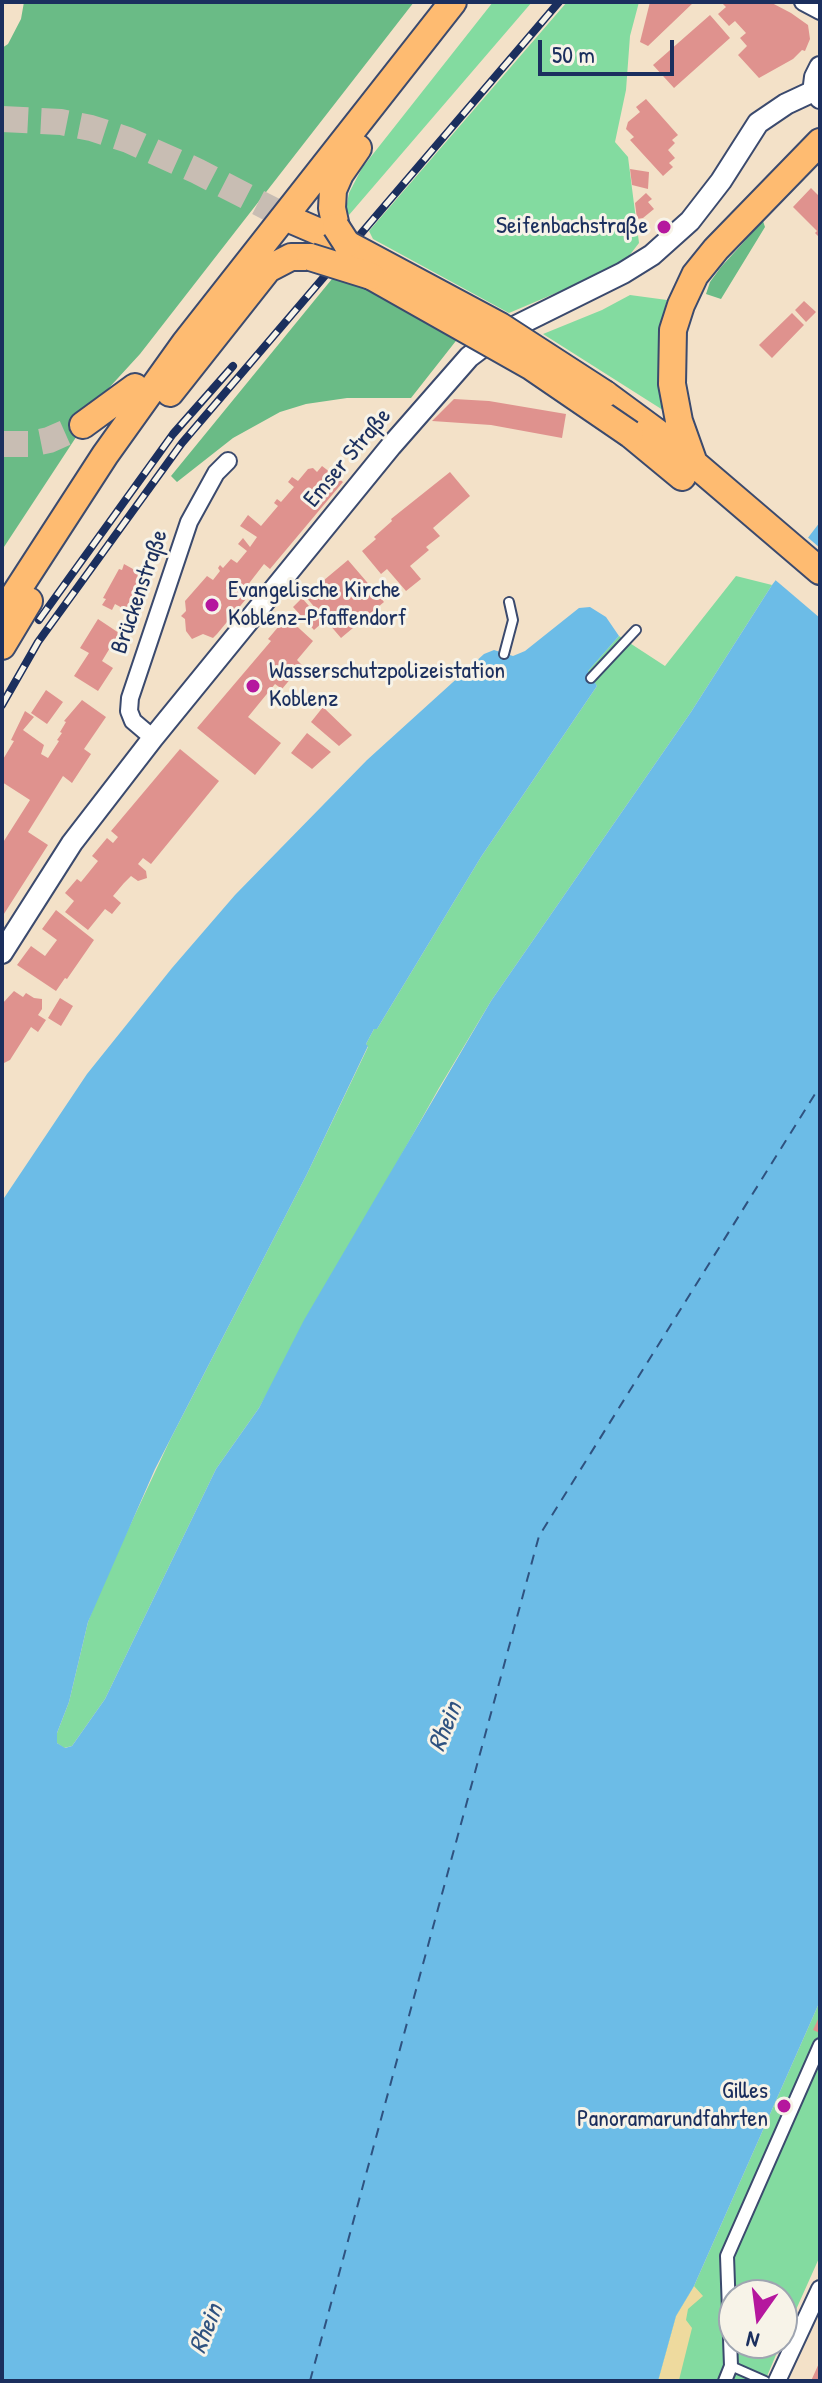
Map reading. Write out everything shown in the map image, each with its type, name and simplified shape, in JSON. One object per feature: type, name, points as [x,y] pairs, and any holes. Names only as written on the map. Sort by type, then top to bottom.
[{"type":"main road","points":[[2,585],[79,465],[135,387],[433,2]]},
{"type":"main road","points":[[2,614],[105,455],[185,343],[453,2]]},
{"type":"main road","points":[[328,242],[332,199],[344,166],[475,2]]},
{"type":"main road","points":[[695,466],[679,421],[672,384],[673,330],[681,305],[695,275],[716,249],[820,142]]},
{"type":"main road","points":[[290,226],[500,326],[605,394],[695,466],[735,510],[820,592]]},
{"type":"main road","points":[[328,242],[371,276],[532,367],[820,571]]},
{"type":"main road","points":[[2,646],[148,422],[259,278],[279,262],[328,242]]},
{"type":"main road","points":[[83,425],[135,387]]},
{"type":"street","points":[[803,2],[820,11]]},
{"type":"street","name":"Emser Straße","points":[[2,953],[72,843],[153,738],[391,446],[469,357],[498,335],[623,273],[652,255],[690,221],[721,181],[758,123],[786,104],[818,94],[815,77],[820,67]]},
{"type":"street","name":"Brückenstraße","points":[[153,738],[133,721],[129,711],[130,698],[189,522],[216,473],[228,461]]},
{"type":"street","points":[[725,2381],[731,2366],[727,2256],[820,2045]]},
{"type":"street","points":[[777,2381],[820,2289]]},
{"type":"lane","points":[[504,654],[513,620],[509,602]]},
{"type":"lane","points":[[591,678],[636,630]]},
{"type":"lane","points":[[731,2366],[765,2381]]},
{"type":"green space","points":[[24,2],[414,2],[140,354],[107,390],[2,550],[2,48],[8,44],[21,19]]},
{"type":"green space","points":[[493,2],[532,2],[349,215],[346,209],[349,193],[362,168]]},
{"type":"green space","points":[[567,2],[639,2],[630,36],[626,90],[615,142],[628,157],[639,243],[622,265],[509,313],[373,239],[369,231]]},
{"type":"green space","points":[[763,221],[765,227],[721,299],[706,294],[721,267]]},
{"type":"green space","points":[[336,274],[353,280],[459,337],[411,398],[347,398],[306,404],[280,412],[233,438],[177,482],[171,476]]},
{"type":"green space","points":[[630,295],[667,300],[658,348],[658,372],[666,412],[543,334]]},
{"type":"green space","points":[[736,576],[772,585],[691,712],[491,1001],[259,1408],[216,1469],[105,1699],[72,1746],[64,1748],[57,1743],[57,1733],[69,1702],[88,1622],[103,1583],[170,1440],[307,1174],[374,1029],[377,1029],[481,857],[597,686],[587,672],[619,636],[665,666]]},
{"type":"green space","points":[[820,2001],[820,2256],[798,2305],[798,2279],[718,2279],[718,2359],[774,2359],[765,2381],[658,2381],[676,2316],[694,2286]]},
{"type":"sand","points":[[694,2286],[703,2296],[688,2309],[686,2320],[692,2328],[679,2380],[658,2381],[676,2316]]},
{"type":"water","name":"Rhein","points":[[820,522],[820,2001],[694,2286],[676,2316],[658,2381],[2,2381],[2,1201],[87,1074],[172,968],[235,895],[367,760],[484,654],[494,650],[513,656],[525,651],[579,608],[590,607],[606,617],[619,636],[588,671],[597,686],[481,857],[377,1029],[374,1029],[307,1174],[155,1469],[88,1622],[69,1702],[57,1733],[57,1743],[65,1748],[72,1746],[105,1699],[216,1469],[259,1408],[304,1320],[491,1001],[691,712],[772,585]]},
{"type":"pier","points":[[805,535],[820,548],[820,618],[773,578]]},
{"type":"building","points":[[650,2],[694,2],[648,46],[640,42]]},
{"type":"building","points":[[721,2],[770,2],[791,13],[808,25],[810,39],[805,51],[759,78],[738,55],[747,46],[740,38],[746,33],[735,21],[729,26],[718,14],[726,7]]},
{"type":"building","points":[[710,15],[730,38],[674,88],[653,65]]},
{"type":"building","points":[[646,99],[678,135],[668,150],[675,158],[669,163],[673,167],[663,176],[630,140],[634,137],[626,129],[628,122],[640,112],[636,107]]},
{"type":"building","points":[[630,169],[649,172],[648,189],[632,185]]},
{"type":"building","points":[[811,188],[820,197],[820,238],[793,207]]},
{"type":"building","points":[[646,193],[652,199],[648,202],[654,209],[637,219],[635,203]]},
{"type":"building","points":[[804,301],[816,312],[806,322],[795,310]]},
{"type":"building","points":[[792,313],[804,325],[772,358],[759,345]]},
{"type":"building","points":[[454,399],[489,401],[566,414],[562,438],[491,425],[432,421]]},
{"type":"building","points":[[322,466],[343,482],[270,569],[264,564],[240,595],[246,599],[217,634],[213,638],[203,634],[192,639],[181,616],[186,611],[185,601],[207,576],[213,580],[220,571],[220,565],[223,568],[231,559],[237,563],[247,551],[238,544],[243,538],[250,547],[257,537],[240,526],[248,515],[261,526],[278,506],[274,503],[277,499],[281,502],[294,487],[288,482],[292,477],[298,481],[308,469],[313,468],[317,472]]},
{"type":"building","points":[[450,472],[470,496],[433,528],[440,536],[410,566],[421,579],[406,591],[387,569],[381,574],[362,551],[391,519]]},
{"type":"building","points":[[348,560],[384,602],[341,638],[305,596]]},
{"type":"building","points":[[124,564],[142,574],[141,580],[126,610],[115,604],[112,610],[102,605],[106,599],[103,598]]},
{"type":"building","points":[[302,598],[323,622],[314,630],[293,607]]},
{"type":"building","points":[[98,619],[119,633],[102,661],[113,668],[98,691],[74,676],[89,653],[80,648]]},
{"type":"building","points":[[290,620],[313,641],[297,660],[302,665],[282,689],[275,684],[248,717],[281,743],[255,775],[197,728],[271,641],[268,639],[279,626],[283,628]]},
{"type":"building","points":[[46,690],[63,702],[47,724],[31,713]]},
{"type":"building","points":[[82,700],[106,717],[84,749],[91,754],[72,783],[63,776],[28,832],[48,845],[2,917],[2,844],[30,800],[2,782],[2,761],[14,741],[11,740],[25,711],[34,717],[23,730],[44,745],[41,754],[48,758],[59,741],[64,721]]},
{"type":"building","points":[[323,707],[352,735],[339,746],[311,722]]},
{"type":"building","points":[[307,733],[331,752],[312,769],[291,753]]},
{"type":"building","points":[[180,749],[219,781],[151,864],[143,858],[138,864],[146,871],[147,878],[138,881],[131,876],[113,896],[121,903],[112,914],[105,909],[88,930],[65,912],[74,901],[65,893],[77,879],[81,882],[98,861],[92,856],[107,838],[113,843],[118,837],[111,831]]},
{"type":"building","points":[[56,910],[94,940],[56,991],[17,965],[31,946],[45,956],[57,940],[42,929]]},
{"type":"building","points":[[14,991],[23,997],[26,993],[42,999],[42,1009],[38,1015],[46,1020],[38,1032],[31,1027],[10,1060],[2,1064],[2,1004]]},
{"type":"building","points":[[60,998],[73,1006],[61,1026],[48,1018]]},
{"type":"building","points":[[820,2015],[820,2033],[813,2030]]},
{"type":"building","points":[[820,2361],[820,2381],[811,2381]]},
{"type":"ferry route","points":[[310,2381],[539,1536],[820,1086]]},
{"type":"tunnel","points":[[2,119],[61,122],[128,140],[294,221]]},
{"type":"tunnel","points":[[2,444],[49,440],[83,425]]},
{"type":"railway","points":[[2,705],[38,642],[182,443],[559,2]]},
{"type":"railway","points":[[39,620],[173,434],[233,366]]},
{"type":"place","name":"Seifenbachstraße","points":[[664,227]]},
{"type":"place","name":"Evangelische Kirche Koblenz-Pfaffendorf","points":[[212,605]]},
{"type":"place","name":"Wasserschutzpolizeistation Koblenz","points":[[253,686]]},
{"type":"place","name":"Gilles Panoramarundfahrten","points":[[784,2106]]}]
